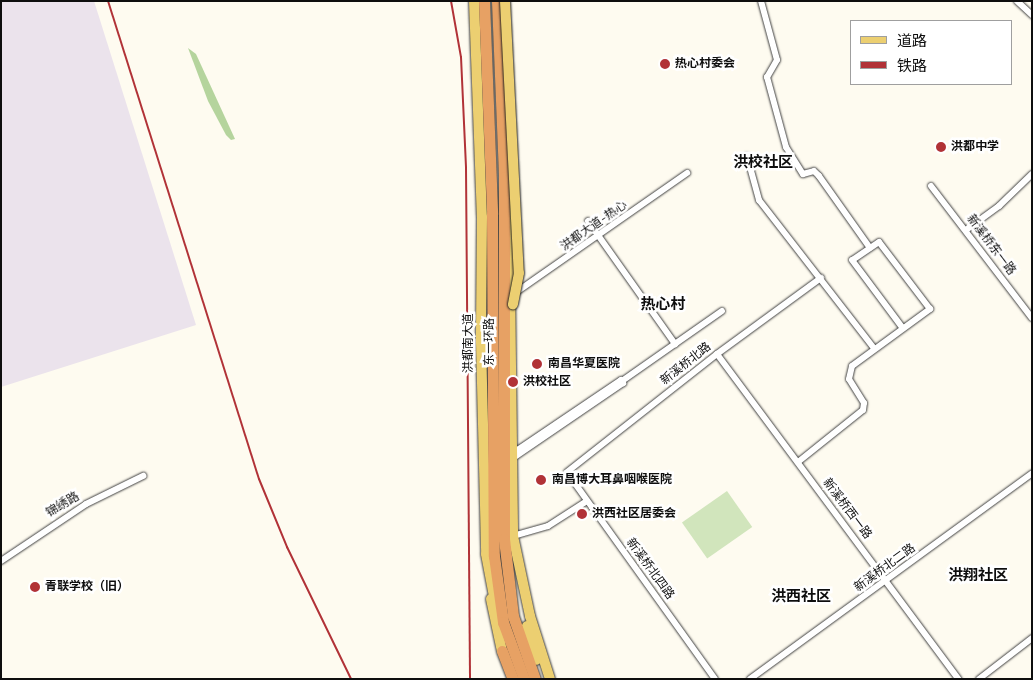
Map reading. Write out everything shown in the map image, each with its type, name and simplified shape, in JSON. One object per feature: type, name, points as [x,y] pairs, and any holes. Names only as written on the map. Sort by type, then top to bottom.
[{"type":"highway","name":"东一环路","points":[[484,1],[492,214],[494,556],[503,622],[523,679]]},
{"type":"highway","name":"东一环路","points":[[498,1],[504,178],[505,548],[513,616],[535,679]]},
{"type":"highway","points":[[502,651],[513,679]]},
{"type":"main road","name":"洪都南大道","points":[[474,1],[482,217],[481,342],[486,554],[496,609],[523,679]]},
{"type":"main road","points":[[498,1],[512,299],[516,584],[543,679]]},
{"type":"main road","points":[[505,1],[519,273],[512,299]]},
{"type":"main road","points":[[514,540],[530,616],[550,679]]},
{"type":"main road","points":[[486,554],[502,651]]},
{"type":"street","points":[[769,1],[762,2],[777,60],[767,76],[786,147],[803,174],[814,171],[819,176],[870,248]]},
{"type":"street","points":[[1017,1],[1032,15]]},
{"type":"street","points":[[748,156],[759,200],[874,348]]},
{"type":"street","name":"洪都大道-热心","points":[[512,299],[687,174]]},
{"type":"street","points":[[966,230],[999,206],[1032,174]]},
{"type":"street","name":"新溪桥东一路","points":[[931,186],[1032,318]]},
{"type":"street","points":[[588,220],[675,344]]},
{"type":"street","points":[[798,462],[862,412],[864,403],[850,383],[849,370],[874,348],[930,309],[879,242],[852,260],[902,327]]},
{"type":"street","name":"新溪桥北路","points":[[567,472],[718,354],[821,278]]},
{"type":"street","points":[[513,456],[722,311]]},
{"type":"street","name":"新溪桥西一路","points":[[718,354],[958,679]]},
{"type":"street","name":"新溪桥北四路","points":[[567,472],[715,679]]},
{"type":"street","name":"新溪桥北二路","points":[[750,679],[887,581],[1032,473]]},
{"type":"street","name":"锦绣路","points":[[1,561],[86,504],[143,476]]},
{"type":"street","points":[[514,540],[548,526],[587,501]]},
{"type":"street","points":[[979,679],[1032,638]]},
{"type":"shaded area","points":[[1,1],[94,1],[196,325],[1,387]]},
{"type":"green space","points":[[188,48],[196,54],[235,139],[231,140],[226,135],[208,101]]},
{"type":"green space","points":[[727,491],[752,527],[707,559],[682,523]]},
{"type":"railway","points":[[108,1],[259,479],[287,547],[351,679]]},
{"type":"railway","points":[[451,1],[461,57],[466,168],[470,679]]},
{"type":"place","name":"热心村委会","points":[[665,64]]},
{"type":"place","name":"洪都中学","points":[[941,147]]},
{"type":"place","name":"南昌华夏医院","points":[[537,364]]},
{"type":"place","name":"洪校社区","points":[[513,382]]},
{"type":"place","name":"南昌博大耳鼻咽喉医院","points":[[541,480]]},
{"type":"place","name":"洪西社区居委会","points":[[582,514]]},
{"type":"place","name":"青联学校（旧）","points":[[35,587]]},
{"type":"district","name":"洪校社区","points":[[763,163]]},
{"type":"district","name":"热心村","points":[[663,305]]},
{"type":"district","name":"洪翔社区","points":[[978,576]]},
{"type":"district","name":"洪西社区","points":[[801,597]]}]
